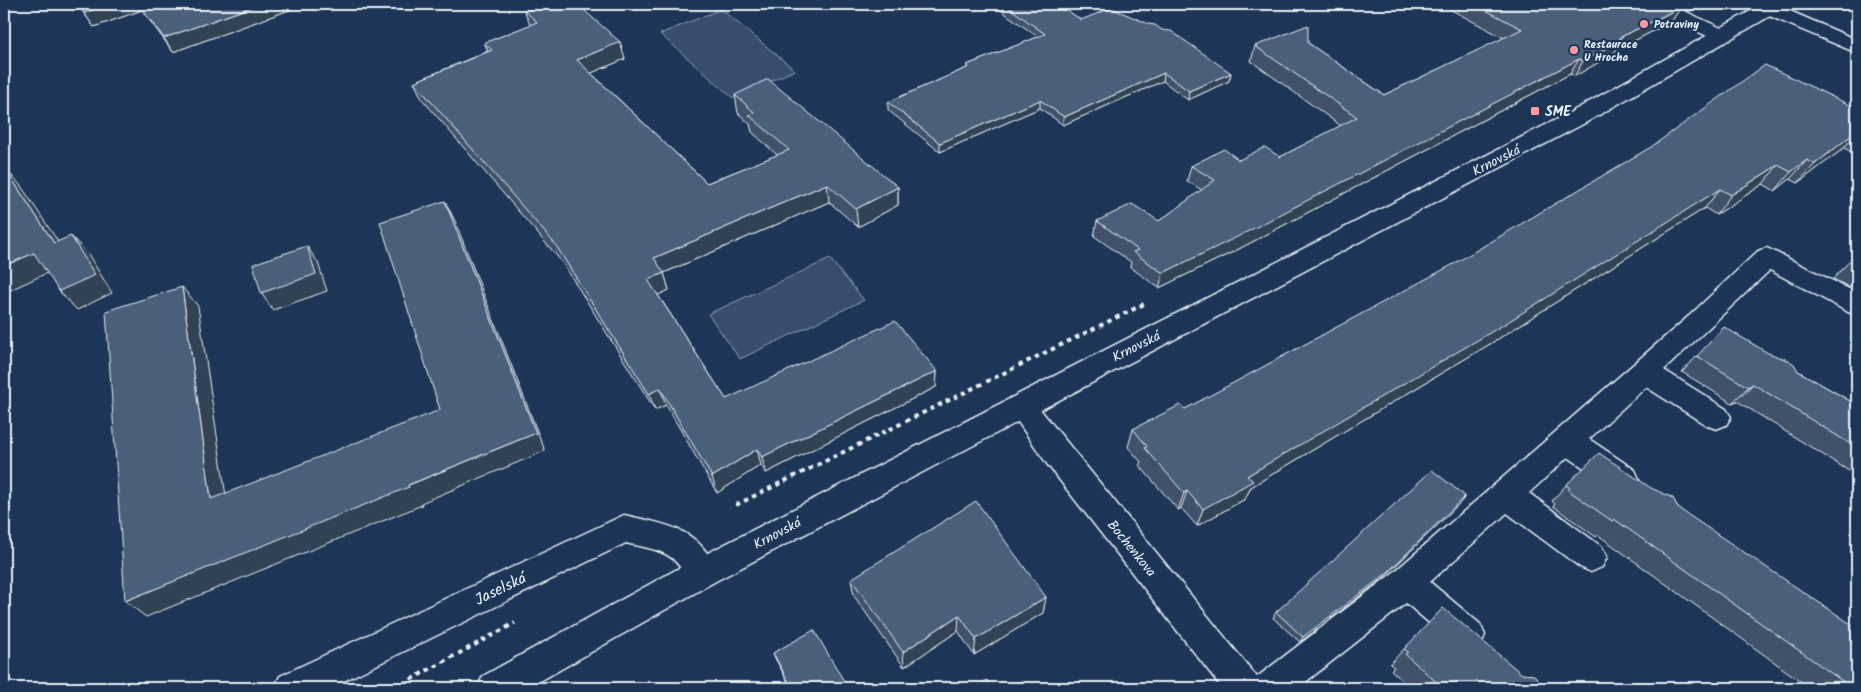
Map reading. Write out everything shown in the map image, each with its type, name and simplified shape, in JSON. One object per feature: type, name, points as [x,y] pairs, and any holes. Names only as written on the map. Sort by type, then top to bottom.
[{"type":"street","points":[[1653,4],[1723,36]]},
{"type":"street","points":[[1773,7],[1857,47]]},
{"type":"street","name":"Krnovská","points":[[495,688],[702,572],[1579,117],[1773,7]]},
{"type":"street","points":[[1270,688],[1406,583],[1644,372],[1711,330],[1767,257],[1857,305]]},
{"type":"street","points":[[1644,372],[1716,417]]},
{"type":"street","name":"Bochenkova","points":[[1021,406],[1244,688]]},
{"type":"street","points":[[1567,440],[1647,494]]},
{"type":"street","points":[[1506,494],[1591,557]]},
{"type":"street","name":"Jaselská","points":[[292,688],[624,529],[664,538],[685,549],[702,572]]},
{"type":"street","points":[[1406,583],[1488,651]]},
{"type":"path","points":[[395,688],[522,619]]},
{"type":"shaded area","points":[[721,9],[795,70],[733,98],[660,34]]},
{"type":"shaded area","points":[[830,259],[864,300],[740,359],[708,314]]},
{"type":"building","points":[[78,4],[109,4],[84,13]]},
{"type":"building","points":[[138,4],[260,4],[164,38]]},
{"type":"building","points":[[555,4],[577,4],[620,42],[577,60],[707,183],[789,150],[749,115],[754,112],[735,95],[768,79],[898,187],[856,209],[827,184],[654,258],[664,273],[648,280],[726,399],[895,321],[937,371],[762,457],[757,449],[712,477],[660,388],[649,394],[555,244],[414,82],[492,50],[484,43],[537,22],[524,10]]},
{"type":"building","points":[[1004,4],[1058,4],[1081,20],[1111,8],[1155,25],[1162,30],[1171,31],[1231,73],[1189,91],[1164,73],[1064,117],[1040,100],[940,143],[888,102],[969,67],[967,65],[1045,34]]},
{"type":"building","points":[[1474,4],[1674,4],[1681,7],[1619,38],[1622,40],[1583,61],[1579,59],[1239,236],[1163,273],[1133,252],[1138,250],[1097,221],[1132,204],[1159,221],[1215,180],[1191,166],[1224,149],[1239,160],[1265,147],[1280,157],[1357,117],[1255,46],[1308,25],[1308,43],[1384,95],[1522,29]]},
{"type":"building","points":[[1765,65],[1852,106],[1857,101],[1857,131],[1815,164],[1807,160],[1791,172],[1778,165],[1731,195],[1720,189],[1503,325],[1247,476],[1253,481],[1203,509],[1187,491],[1184,493],[1145,448],[1147,446],[1133,429],[1180,405],[1185,409],[1450,266],[1651,147]]},
{"type":"building","points":[[4,167],[54,243],[71,236],[95,275],[59,291],[34,253],[4,266]]},
{"type":"building","points":[[445,201],[536,433],[408,485],[409,487],[125,601],[106,311],[182,287],[211,499],[440,410],[380,222]]},
{"type":"building","points":[[307,246],[316,274],[261,293],[253,264]]},
{"type":"building","points":[[1857,254],[1857,261],[1852,259]]},
{"type":"building","points":[[1724,327],[1768,353],[1788,360],[1794,364],[1798,371],[1857,405],[1857,448],[1753,384],[1748,387],[1697,356]]},
{"type":"building","points":[[1599,453],[1651,488],[1673,498],[1678,508],[1857,628],[1857,688],[1852,688],[1614,519],[1612,521],[1568,490],[1570,488],[1566,485]]},
{"type":"building","points":[[1432,470],[1465,496],[1387,573],[1303,637],[1276,612]]},
{"type":"building","points":[[976,501],[1046,597],[976,639],[959,615],[903,652],[851,579]]},
{"type":"building","points":[[1443,608],[1522,674],[1534,675],[1537,678],[1535,680],[1544,688],[1443,688],[1405,654],[1408,652],[1404,649]]},
{"type":"building","points":[[814,630],[848,688],[792,688],[773,653]]},
{"type":"building","points":[[987,680],[992,688],[975,688]]},
{"type":"place","name":"Potraviny","points":[[1644,24]]},
{"type":"place","name":"Restaurace U Hrocha","points":[[1574,50]]},
{"type":"place","name":"SME","points":[[1535,111]]}]
